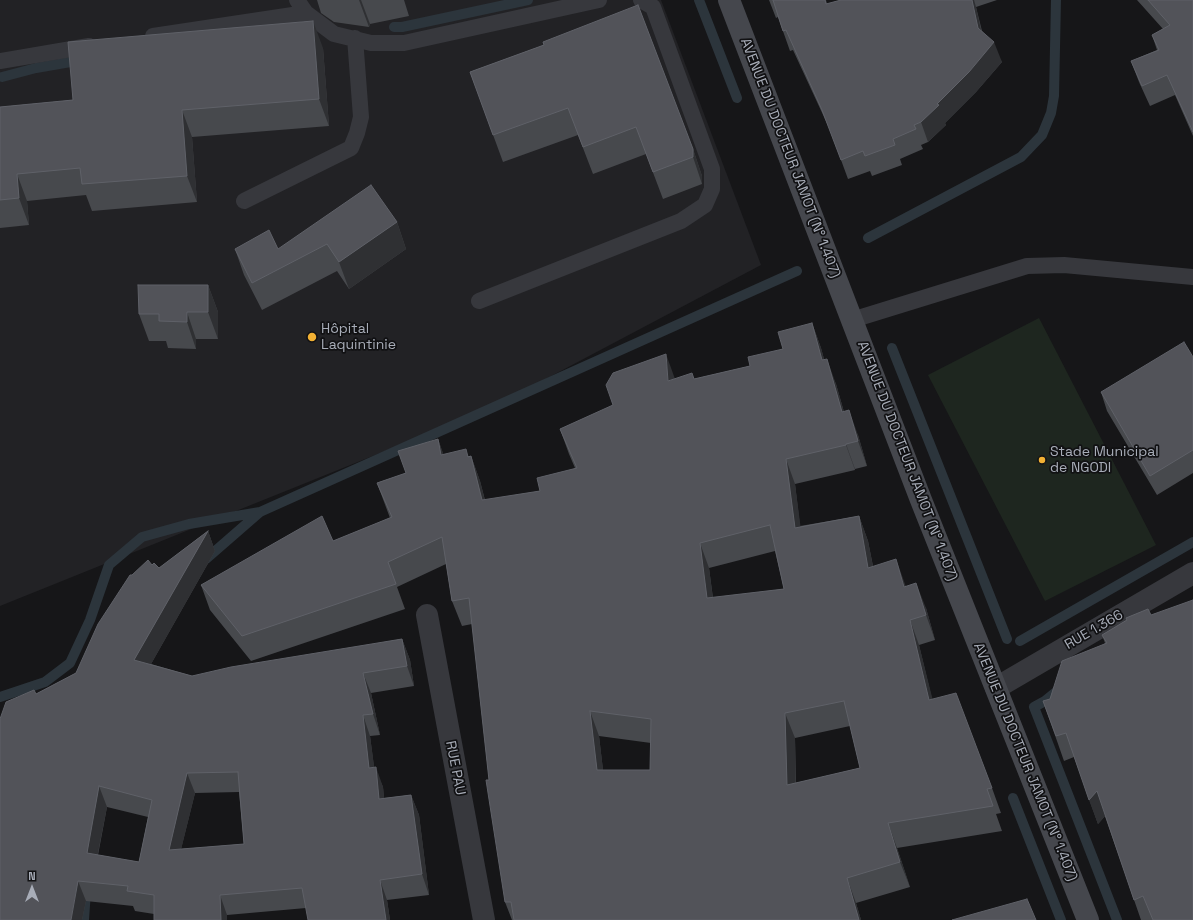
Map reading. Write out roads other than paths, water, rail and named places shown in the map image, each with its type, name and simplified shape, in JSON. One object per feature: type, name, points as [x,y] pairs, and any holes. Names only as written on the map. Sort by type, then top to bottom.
[{"type":"main road","name":"AVENUE DU DOCTEUR JAMOT (N° 1.407)","points":[[729,0],[921,500],[1088,920]]},
{"type":"street","name":"RUE 1.366","points":[[996,688],[1193,573]]},
{"type":"street","name":"RUE PAU","points":[[427,615],[484,920]]},
{"type":"lane","points":[[141,38],[302,6],[334,34],[371,43],[404,43],[599,0]]},
{"type":"lane","points":[[479,301],[681,221],[705,205],[712,189],[712,169],[653,7],[641,0]]},
{"type":"lane","points":[[244,201],[351,148],[361,117],[355,38]]},
{"type":"lane","points":[[0,61],[103,44]]},
{"type":"lane","points":[[852,320],[1027,266],[1064,264],[1193,276]]},
{"type":"waterway","points":[[394,27],[402,27],[528,0]]},
{"type":"waterway","points":[[699,0],[737,98]]},
{"type":"waterway","points":[[868,238],[1021,157],[1042,135],[1051,113],[1054,96],[1056,0]]},
{"type":"waterway","points":[[2,77],[36,68],[82,60]]},
{"type":"waterway","points":[[0,697],[45,682],[70,663],[90,620],[109,565],[142,537],[189,524],[260,512],[797,271]]},
{"type":"waterway","points":[[892,348],[1007,639]]},
{"type":"waterway","points":[[206,559],[260,512]]},
{"type":"waterway","points":[[1020,641],[1193,542]]},
{"type":"waterway","points":[[1061,688],[1045,701],[1034,707],[1117,920]]},
{"type":"waterway","points":[[1013,798],[1061,920]]},
{"type":"waterway","points":[[84,920],[86,891]]},
{"type":"place","name":"Hôpital Laquintinie","points":[[312,337]]},
{"type":"place","name":"Stade Municipal de NGODI","points":[[1042,460]]}]
